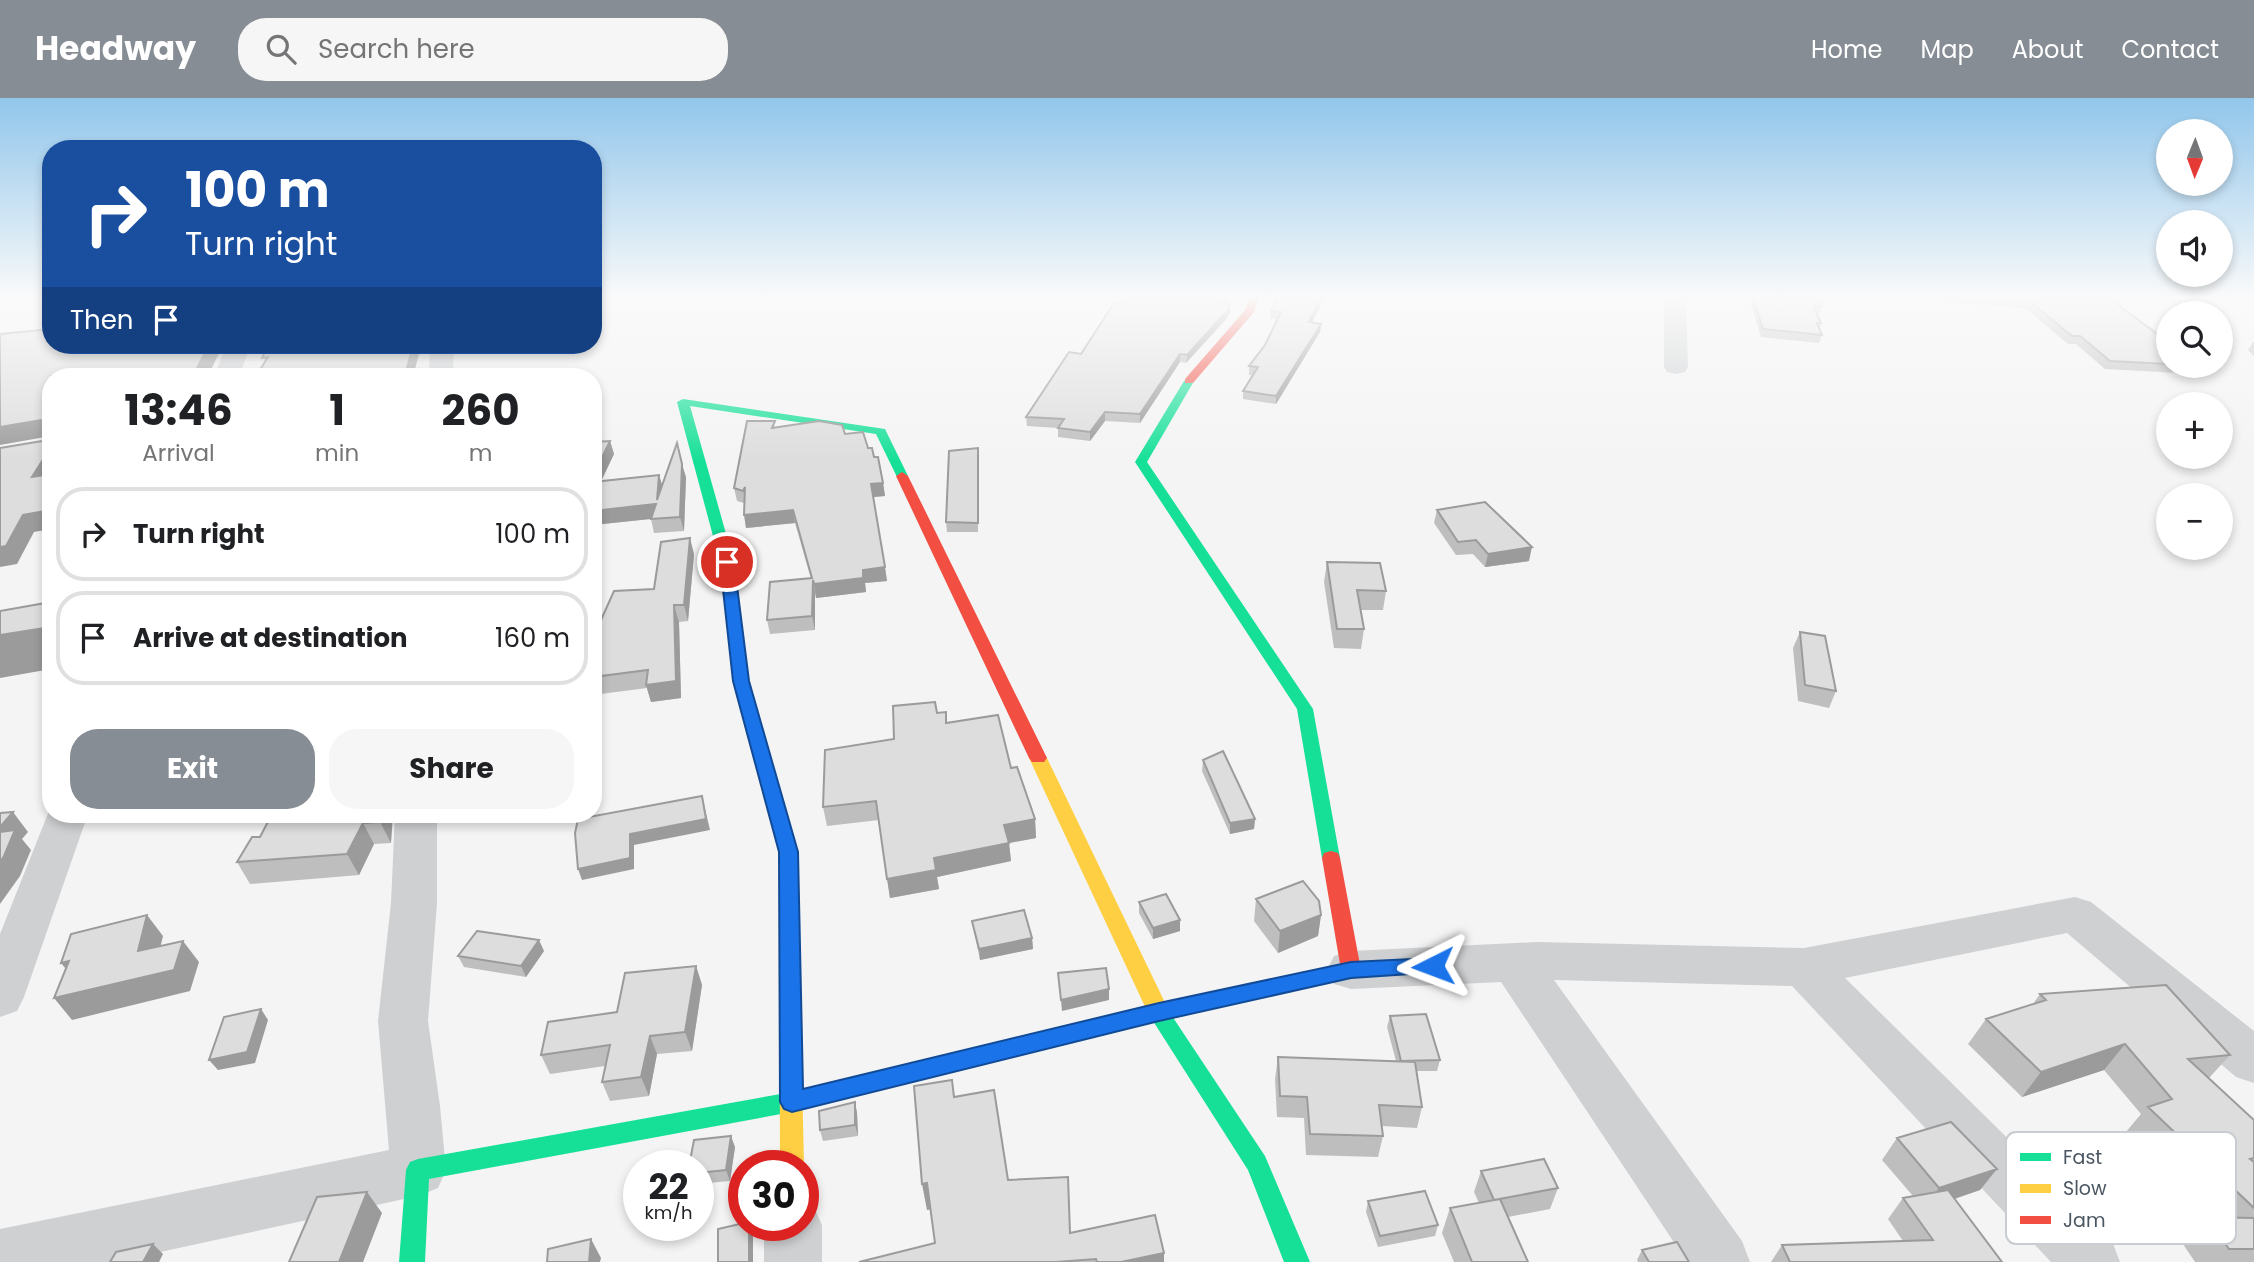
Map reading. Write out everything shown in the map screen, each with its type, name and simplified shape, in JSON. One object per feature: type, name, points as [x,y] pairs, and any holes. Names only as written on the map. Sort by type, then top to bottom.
[{"type":"street","points":[[1214,352],[1190,379],[1141,462],[1305,709],[1351,970]]},
{"type":"street","points":[[1676,352],[1676,367]]},
{"type":"street","points":[[792,1150],[788,852],[741,681],[727,562],[683,402],[881,431],[1159,1012],[1257,1164],[1297,1262]]},
{"type":"street","points":[[0,997],[64,823]]},
{"type":"street","points":[[412,1262],[418,1170],[414,1106],[403,1021],[414,904],[416,823]]},
{"type":"street","points":[[0,1258],[418,1170],[792,1102],[1159,1012],[1351,970],[1514,962],[1804,967],[2075,914],[2254,1061]]},
{"type":"street","points":[[1514,962],[1721,1262]]},
{"type":"street","points":[[1804,967],[2006,1175]]},
{"type":"street","points":[[793,1241],[793,1262]]},
{"type":"street","points":[[2073,1244],[2091,1262]]},
{"type":"building","points":[[0,352],[204,354],[197,368],[42,368],[42,421],[0,427]]},
{"type":"building","points":[[1069,352],[1189,352],[1187,355],[1180,354],[1140,414],[1105,412],[1090,432],[1058,428],[1064,419],[1026,417]]},
{"type":"building","points":[[1259,352],[1303,352],[1276,396],[1243,391],[1258,367],[1249,366]]},
{"type":"building","points":[[2100,352],[2156,352],[2156,363],[2110,361]]},
{"type":"building","points":[[264,354],[411,354],[407,368],[261,368],[268,357],[262,358]]},
{"type":"building","points":[[747,421],[775,421],[772,428],[819,421],[842,425],[845,434],[863,432],[868,448],[872,448],[874,457],[878,457],[883,483],[871,484],[885,567],[863,570],[863,578],[814,584],[813,580],[812,616],[767,620],[770,582],[812,578],[793,510],[744,515],[745,487],[743,491],[734,488]]},
{"type":"building","points":[[42,441],[42,461],[32,477],[42,475],[42,512],[23,515],[6,546],[0,547],[0,448]]},
{"type":"building","points":[[602,441],[610,441],[602,457]]},
{"type":"building","points":[[677,443],[682,464],[680,517],[651,519],[656,504],[602,510],[602,481],[659,475],[657,500]]},
{"type":"building","points":[[978,448],[978,523],[946,522],[949,451]]},
{"type":"building","points":[[1485,502],[1532,547],[1488,554],[1476,540],[1458,542],[1437,510]]},
{"type":"building","points":[[690,538],[684,605],[674,605],[676,681],[646,685],[648,670],[602,676],[602,618],[614,591],[654,589],[661,542]]},
{"type":"building","points":[[1327,562],[1380,563],[1386,591],[1357,590],[1364,629],[1337,629]]},
{"type":"building","points":[[42,604],[42,628],[0,635],[0,611]]},
{"type":"building","points":[[1800,632],[1825,636],[1836,691],[1805,685]]},
{"type":"building","points":[[935,702],[937,713],[946,712],[946,723],[998,715],[1011,768],[1017,767],[1035,819],[1004,825],[1009,843],[934,858],[936,870],[887,879],[876,801],[823,807],[825,750],[894,739],[893,706]]},
{"type":"building","points":[[1223,751],[1255,819],[1230,823],[1203,760]]},
{"type":"building","points":[[702,796],[706,819],[630,834],[630,858],[578,869],[575,833],[577,823],[602,823],[602,815]]},
{"type":"building","points":[[13,812],[0,827],[0,813]]},
{"type":"building","points":[[267,823],[363,823],[347,854],[237,862],[252,837],[260,837]]},
{"type":"building","points":[[15,830],[4,856],[0,862],[0,832]]},
{"type":"building","points":[[1303,881],[1319,901],[1321,915],[1280,931],[1256,899]]},
{"type":"building","points":[[1166,894],[1180,920],[1153,928],[1139,902]]},
{"type":"building","points":[[1024,910],[1032,938],[979,949],[972,921]]},
{"type":"building","points":[[147,915],[138,951],[183,941],[174,970],[54,998],[69,961],[61,963],[71,934]]},
{"type":"building","points":[[477,931],[539,940],[521,966],[458,956]]},
{"type":"building","points":[[696,966],[685,1032],[650,1036],[641,1077],[602,1082],[610,1045],[541,1055],[548,1022],[617,1012],[625,973]]},
{"type":"building","points":[[1106,968],[1109,989],[1061,1000],[1058,973]]},
{"type":"building","points":[[2166,985],[2230,1055],[2188,1059],[2254,1120],[2254,1158],[2250,1159],[2254,1162],[2254,1208],[2236,1191],[2236,1132],[2174,1132],[2148,1107],[2172,1099],[2125,1044],[2041,1072],[1986,1019],[2046,1000],[2040,994]]},
{"type":"building","points":[[261,1009],[247,1052],[209,1060],[224,1017]]},
{"type":"building","points":[[1426,1014],[1440,1060],[1401,1061],[1390,1016]]},
{"type":"building","points":[[1278,1057],[1415,1062],[1422,1107],[1379,1105],[1383,1136],[1310,1134],[1307,1097],[1280,1096]]},
{"type":"building","points":[[952,1080],[954,1097],[994,1090],[1008,1180],[1068,1177],[1070,1233],[1155,1215],[1164,1253],[1121,1262],[1097,1262],[1096,1259],[1056,1262],[859,1262],[935,1243],[927,1183],[922,1184],[914,1086]]},
{"type":"building","points":[[855,1102],[855,1125],[820,1130],[819,1111]]},
{"type":"building","points":[[1951,1122],[1997,1169],[1939,1188],[1897,1138]]},
{"type":"building","points":[[731,1136],[726,1170],[714,1171],[714,1150],[692,1150],[694,1140]]},
{"type":"building","points":[[1544,1159],[1558,1188],[1494,1200],[1481,1171]]},
{"type":"building","points":[[1948,1190],[2002,1262],[1790,1262],[1782,1245],[1933,1240],[1903,1198]]},
{"type":"building","points":[[1425,1191],[1438,1225],[1380,1236],[1368,1201]]},
{"type":"building","points":[[367,1192],[339,1262],[289,1262],[317,1197]]},
{"type":"building","points":[[1500,1199],[1528,1262],[1472,1262],[1450,1208]]},
{"type":"building","points":[[2236,1218],[2254,1218],[2254,1249],[2229,1249],[2225,1244],[2236,1244]]},
{"type":"building","points":[[728,1227],[728,1241],[749,1241],[749,1262],[718,1262],[718,1229]]},
{"type":"building","points":[[591,1239],[589,1262],[547,1262],[548,1249]]},
{"type":"building","points":[[1677,1242],[1689,1262],[1649,1262],[1642,1250]]},
{"type":"building","points":[[153,1244],[143,1262],[110,1262],[116,1252]]},
{"type":"traffic: fast","points":[[1189,381],[1141,462],[1305,709],[1331,858]]},
{"type":"traffic: fast","points":[[749,712],[741,681],[727,562],[683,402],[881,431],[902,476]]},
{"type":"traffic: fast","points":[[1159,1013],[1257,1164],[1297,1262]]},
{"type":"traffic: fast","points":[[412,1262],[418,1170],[792,1102],[1149,1014]]},
{"type":"traffic: slow","points":[[749,712],[788,852],[792,1150]]},
{"type":"traffic: slow","points":[[1038,758],[1159,1013]]},
{"type":"traffic: jam","points":[[1189,381],[1214,352]]},
{"type":"traffic: jam","points":[[902,476],[1038,758]]},
{"type":"traffic: jam","points":[[1149,1014],[1351,970],[1331,858]]},
{"type":"route","points":[[727,562],[741,681],[788,852],[792,1102],[1159,1012],[1351,970],[1433,966]]}]
